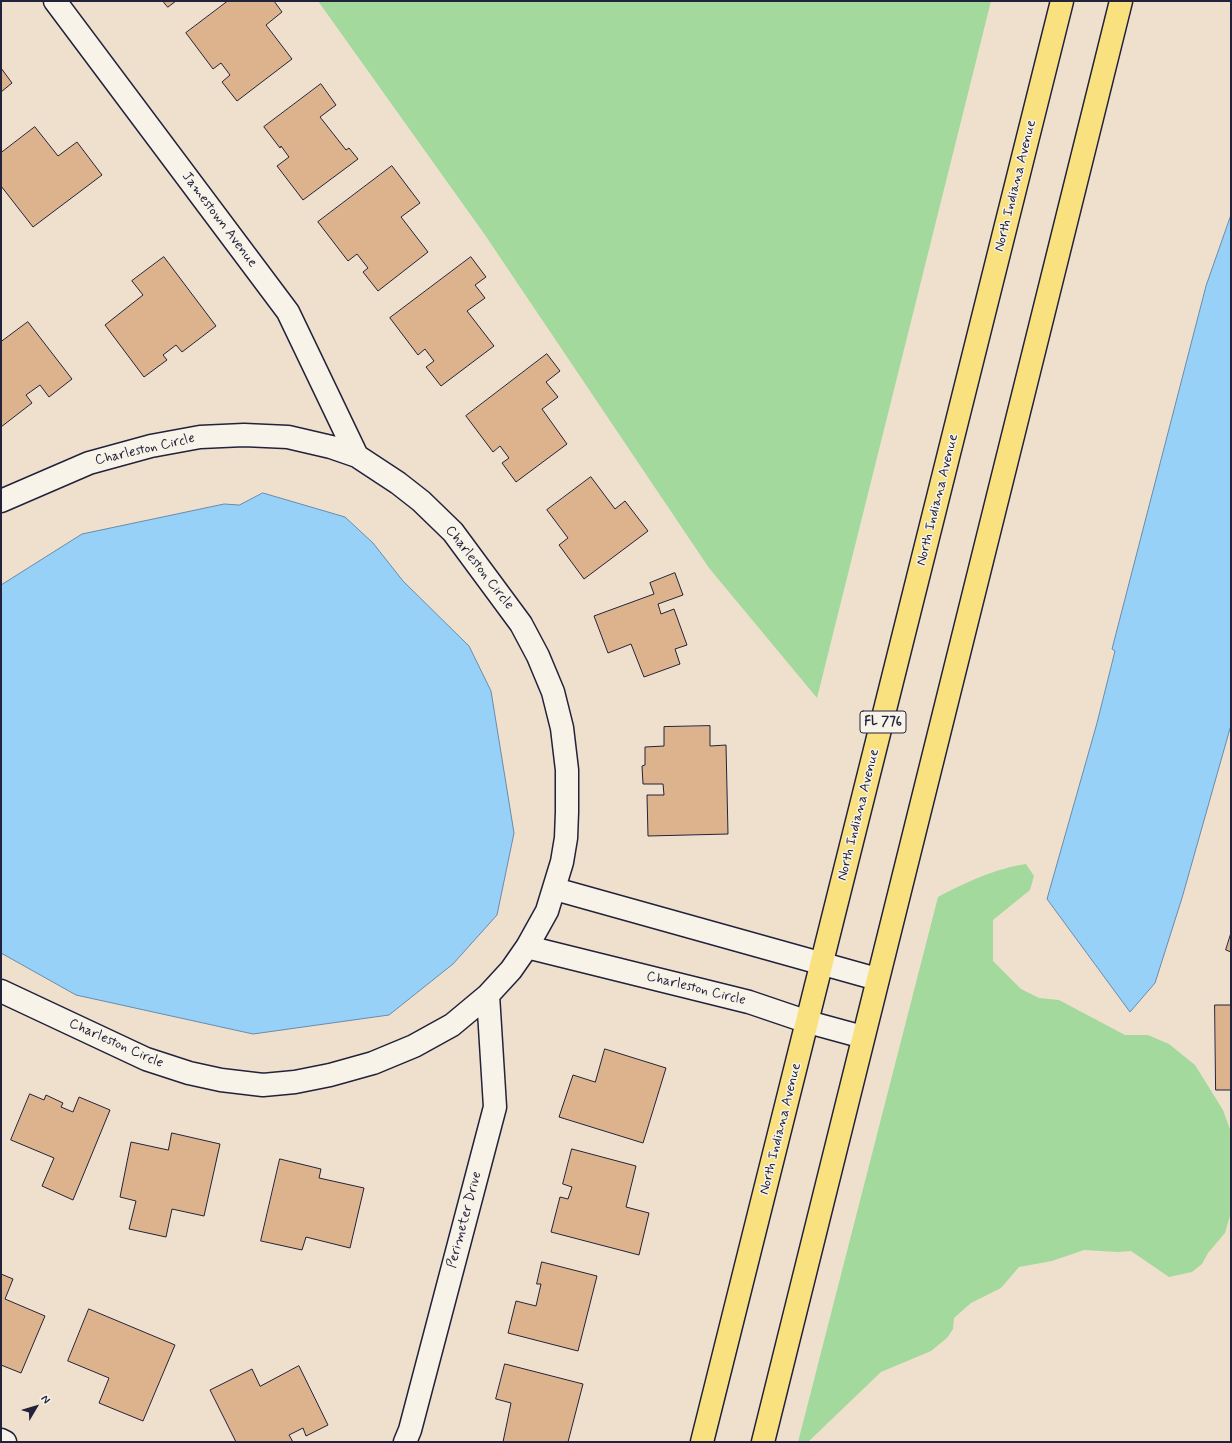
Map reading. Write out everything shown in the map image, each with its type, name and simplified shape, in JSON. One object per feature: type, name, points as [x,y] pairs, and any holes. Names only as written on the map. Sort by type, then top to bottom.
[{"type":"main road","name":"North Indiana Avenue","points":[[702,1442],[1062,1]]},
{"type":"main road","points":[[763,1442],[1121,1]]},
{"type":"street","name":"Jamestown Avenue","points":[[55,1],[288,312],[357,456]]},
{"type":"street","name":"Charleston Circle","points":[[1,501],[89,463],[151,446],[200,437],[244,435],[288,437],[331,447],[357,456],[398,483],[421,501],[453,532],[521,624],[538,656],[553,692],[562,728],[567,770],[566,838],[555,889],[547,911],[512,970],[488,995],[452,1024],[414,1046],[373,1063],[330,1075],[295,1082],[263,1085],[214,1079],[188,1073],[146,1059],[1,991]]},
{"type":"street","points":[[555,889],[877,979]]},
{"type":"street","name":"Charleston Circle","points":[[527,947],[749,1002],[808,1022],[863,1037]]},
{"type":"street","name":"Perimeter Drive","points":[[405,1442],[410,1430],[495,1107],[488,995]]},
{"type":"street","points":[[1,1440],[5,1442]]},
{"type":"green space","points":[[318,1],[991,1],[817,698],[709,568],[485,235]]},
{"type":"green space","points":[[1026,864],[1034,876],[1030,890],[993,920],[993,961],[1021,989],[1039,998],[1059,1000],[1125,1035],[1148,1035],[1169,1044],[1195,1065],[1223,1110],[1231,1132],[1231,1212],[1225,1233],[1208,1253],[1202,1264],[1192,1272],[1169,1277],[1131,1251],[1118,1252],[1084,1250],[1052,1261],[1019,1267],[1001,1288],[971,1303],[954,1318],[953,1329],[947,1338],[931,1351],[881,1372],[808,1442],[798,1442],[938,897],[981,877],[1004,869]]},
{"type":"water","points":[[1231,215],[1231,725],[1182,898],[1155,983],[1130,1012],[1047,899],[1097,723],[1115,651],[1112,649],[1206,286]]},
{"type":"water","points":[[263,493],[345,517],[373,543],[403,581],[469,646],[491,691],[514,833],[497,915],[453,964],[389,1015],[253,1034],[76,995],[1,953],[1,585],[82,534],[224,504],[239,505]]},
{"type":"building","points":[[163,1],[176,1],[168,7]]},
{"type":"building","points":[[228,1],[274,1],[282,12],[266,25],[292,59],[237,101],[222,82],[230,75],[221,63],[213,69],[186,33]]},
{"type":"building","points":[[1,68],[12,83],[1,92]]},
{"type":"building","points":[[321,84],[336,105],[320,117],[346,150],[349,148],[358,159],[303,200],[277,166],[289,157],[264,127]]},
{"type":"building","points":[[35,127],[58,156],[77,142],[102,175],[33,227],[1,186],[1,153]]},
{"type":"building","points":[[392,166],[420,203],[401,217],[428,252],[378,291],[363,272],[368,268],[357,254],[348,261],[318,222]]},
{"type":"building","points":[[164,257],[216,326],[182,352],[176,345],[163,355],[167,360],[144,377],[105,325],[143,295],[132,281]]},
{"type":"building","points":[[471,257],[486,277],[475,285],[485,298],[467,311],[494,346],[441,386],[426,367],[434,361],[425,349],[418,355],[390,318]]},
{"type":"building","points":[[28,322],[72,379],[49,397],[40,385],[26,395],[32,403],[1,427],[1,342]]},
{"type":"building","points":[[547,354],[560,371],[546,382],[558,397],[542,409],[567,444],[516,482],[502,463],[509,458],[500,446],[493,452],[466,416]]},
{"type":"building","points":[[591,477],[615,509],[625,501],[648,531],[584,579],[559,545],[568,538],[547,510]]},
{"type":"building","points":[[675,573],[683,595],[658,604],[661,614],[674,609],[687,645],[675,649],[680,664],[644,677],[631,644],[608,653],[594,616],[654,594],[650,583]]},
{"type":"building","points":[[710,726],[710,746],[726,745],[728,834],[648,836],[647,795],[664,795],[663,784],[643,784],[642,766],[645,765],[645,747],[664,746],[664,727]]},
{"type":"building","points":[[1231,933],[1231,952],[1226,950]]},
{"type":"building","points":[[1215,1005],[1231,1005],[1231,1090],[1216,1090]]},
{"type":"building","points":[[605,1049],[666,1068],[643,1143],[559,1117],[573,1075],[595,1082]]},
{"type":"building","points":[[30,1094],[44,1100],[46,1095],[63,1103],[61,1107],[73,1112],[79,1097],[110,1110],[73,1200],[42,1186],[54,1158],[11,1140]]},
{"type":"building","points":[[172,1133],[220,1144],[204,1216],[172,1209],[166,1237],[129,1229],[136,1201],[120,1197],[131,1142],[168,1150]]},
{"type":"building","points":[[572,1149],[636,1166],[626,1207],[649,1213],[639,1255],[551,1232],[560,1197],[568,1199],[572,1187],[563,1184]]},
{"type":"building","points":[[280,1159],[321,1169],[319,1178],[364,1188],[350,1248],[306,1237],[302,1250],[261,1241]]},
{"type":"building","points":[[542,1262],[597,1276],[578,1351],[508,1333],[516,1301],[536,1306],[541,1284],[537,1284]]},
{"type":"building","points":[[1,1274],[13,1279],[5,1299],[45,1316],[21,1373],[1,1365]]},
{"type":"building","points":[[89,1309],[175,1345],[143,1421],[99,1403],[109,1378],[68,1361]]},
{"type":"building","points":[[505,1364],[583,1384],[568,1442],[503,1442],[511,1403],[496,1399]]},
{"type":"building","points":[[299,1366],[328,1425],[306,1436],[303,1428],[289,1435],[293,1442],[236,1442],[210,1390],[252,1369],[260,1386]]}]
